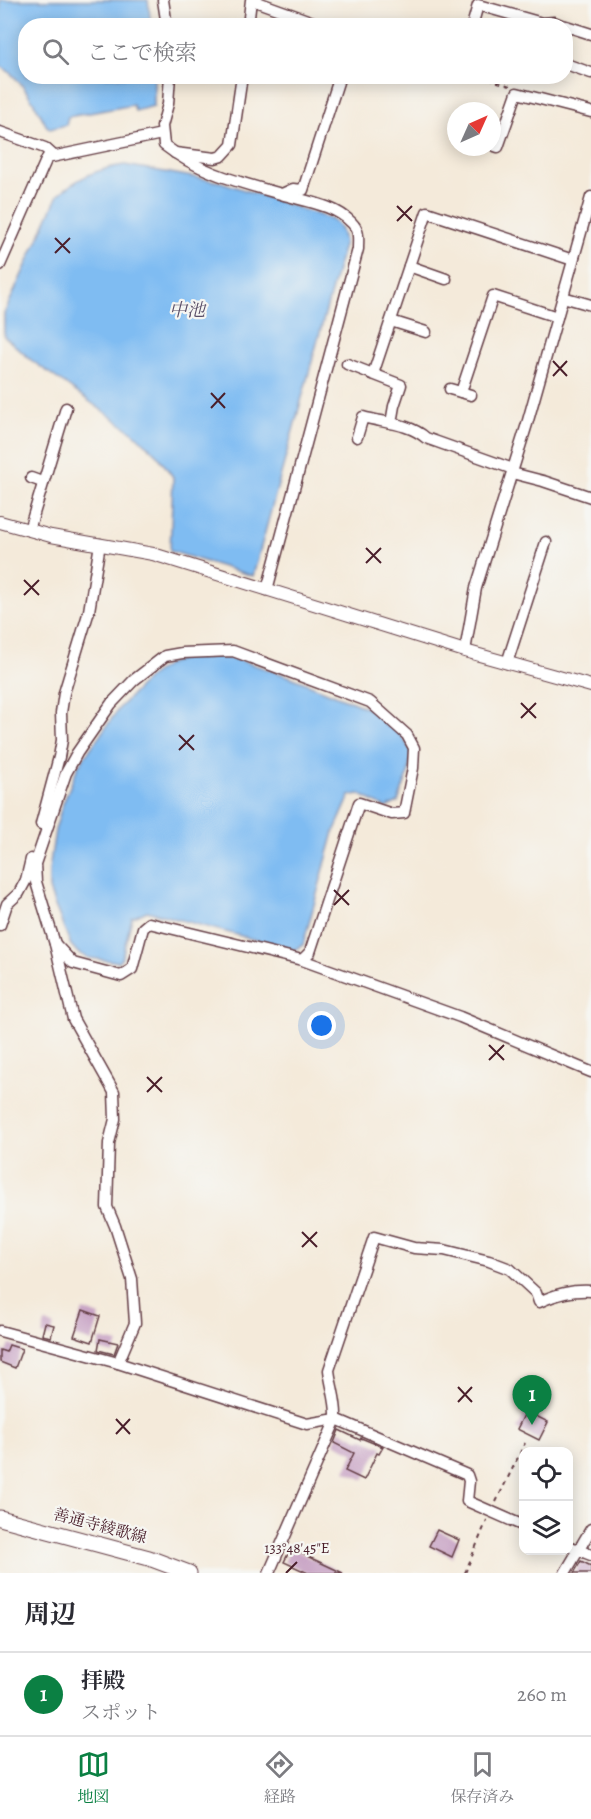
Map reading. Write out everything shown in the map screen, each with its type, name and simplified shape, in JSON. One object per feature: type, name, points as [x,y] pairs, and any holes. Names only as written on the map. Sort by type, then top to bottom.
[{"type":"main road","name":"善通寺綾歌線","points":[[0,1518],[149,1558],[189,1573]]},
{"type":"street","points":[[163,0],[165,18]]},
{"type":"street","points":[[249,18],[252,0],[302,18]]},
{"type":"street","points":[[474,18],[478,5],[511,18]]},
{"type":"street","points":[[573,28],[591,34]]},
{"type":"street","points":[[573,67],[591,73]]},
{"type":"street","points":[[169,84],[168,104],[162,126],[164,146],[186,162],[226,178],[329,208],[346,217],[359,233],[358,249],[267,590]]},
{"type":"street","points":[[173,153],[215,158],[222,156],[232,145],[241,84]]},
{"type":"street","points":[[303,190],[337,84]]},
{"type":"street","points":[[501,138],[517,93],[591,112]]},
{"type":"street","points":[[0,132],[45,148],[54,156]]},
{"type":"street","points":[[0,265],[47,158],[162,134]]},
{"type":"street","points":[[282,194],[293,189],[303,190],[324,202],[329,208]]},
{"type":"street","points":[[465,651],[476,588],[513,471],[591,197]]},
{"type":"street","points":[[373,374],[427,212],[573,260]]},
{"type":"street","points":[[409,266],[446,279]]},
{"type":"street","points":[[461,392],[493,296],[557,317]]},
{"type":"street","points":[[562,297],[591,305]]},
{"type":"street","points":[[391,321],[426,332]]},
{"type":"street","points":[[347,364],[401,385],[394,406],[392,423]]},
{"type":"street","points":[[29,530],[66,408]]},
{"type":"street","points":[[357,437],[363,417],[381,423],[392,423],[513,471],[591,497]]},
{"type":"street","points":[[46,431],[57,435]]},
{"type":"street","points":[[31,478],[42,482]]},
{"type":"street","points":[[0,522],[29,530],[153,554],[465,651],[591,686]]},
{"type":"street","points":[[507,663],[546,542]]},
{"type":"street","points":[[0,925],[3,907],[19,893],[26,880],[57,766],[62,740],[61,713],[64,693],[89,611],[100,544]]},
{"type":"street","points":[[118,1363],[135,1323],[132,1279],[107,1208],[109,1143],[115,1119],[114,1092],[74,1019],[36,882],[35,864],[66,773],[77,753],[111,704],[134,681],[165,656],[233,651],[307,677],[370,702],[407,735],[414,748],[413,768],[404,813],[392,814],[359,803],[310,952],[302,960]]},
{"type":"street","points":[[55,944],[73,963],[121,976],[132,969],[143,927],[149,922],[302,960],[460,1017],[591,1072]]},
{"type":"street","points":[[269,1573],[336,1419],[337,1403],[331,1388],[329,1370],[374,1237],[414,1248],[444,1250],[489,1261],[510,1269],[536,1293],[539,1302],[574,1290],[591,1291]]},
{"type":"street","points":[[0,1331],[118,1363],[307,1424],[336,1419],[468,1475],[467,1501],[519,1524]]},
{"type":"street","points":[[591,1529],[573,1548],[591,1555]]},
{"type":"street","points":[[565,1573],[571,1555]]},
{"type":"path","points":[[465,1573],[491,1512],[525,1443]]},
{"type":"water","points":[[0,0],[148,0],[150,18],[18,18],[18,81],[0,66]]},
{"type":"water","points":[[21,84],[154,84],[154,106],[135,111],[133,105],[68,117],[66,125],[50,129]]},
{"type":"water","name":"中池","points":[[125,165],[221,182],[331,219],[342,233],[344,245],[253,576],[170,551],[173,477],[158,456],[134,433],[31,360],[4,336],[4,314],[58,195],[89,175]]},
{"type":"water","points":[[214,656],[239,660],[291,677],[379,713],[400,733],[411,751],[409,771],[398,802],[386,808],[359,794],[350,796],[334,832],[303,945],[294,950],[147,911],[132,918],[119,962],[89,958],[78,953],[71,945],[49,889],[49,870],[55,830],[78,766],[120,707],[149,677],[170,663],[185,658]]},
{"type":"building","points":[[83,1310],[100,1316],[92,1342],[74,1336]]},
{"type":"building","points":[[45,1323],[54,1325],[51,1337],[42,1335]]},
{"type":"building","points":[[100,1339],[118,1343],[114,1354],[98,1350]]},
{"type":"building","points":[[9,1345],[22,1349],[15,1368],[0,1362],[0,1350],[6,1352]]},
{"type":"building","points":[[526,1411],[548,1422],[539,1440],[517,1429]]},
{"type":"building","points":[[339,1430],[383,1447],[379,1454],[377,1453],[364,1480],[345,1471],[354,1453],[334,1443]]},
{"type":"building","points":[[437,1530],[459,1540],[452,1557],[429,1546]]},
{"type":"building","points":[[291,1548],[343,1573],[308,1573],[284,1562]]},
{"type":"building","points":[[581,1561],[591,1566],[591,1573],[574,1573]]},
{"type":"place","name":"拝殿","points":[[532,1425]]}]
